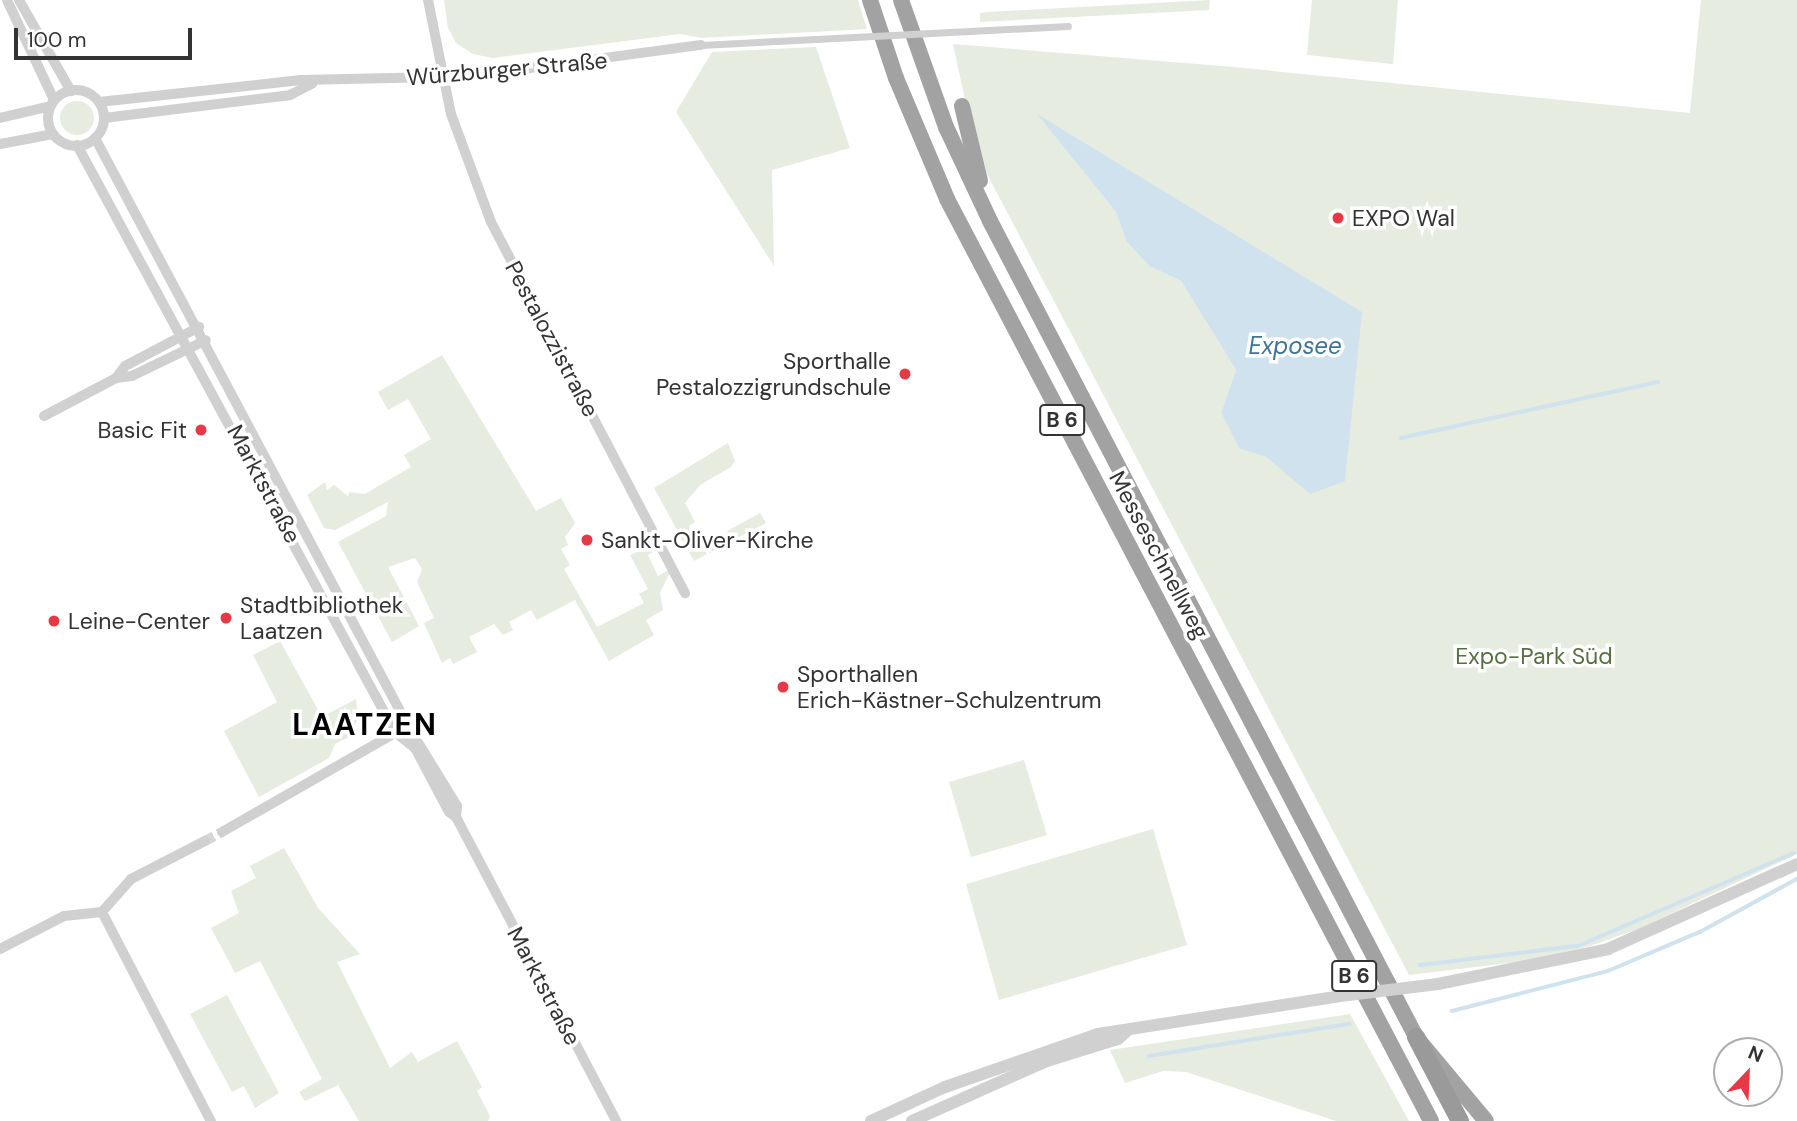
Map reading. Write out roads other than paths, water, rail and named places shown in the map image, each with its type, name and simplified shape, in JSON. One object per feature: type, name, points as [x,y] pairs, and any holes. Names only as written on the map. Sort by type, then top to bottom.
[{"type":"highway","name":"Messeschnellweg","points":[[870,0],[895,78],[947,200],[1431,1121]]},
{"type":"highway","name":"Messeschnellweg","points":[[901,0],[946,128],[990,221],[1416,1037]]},
{"type":"highway","points":[[962,106],[990,221]]},
{"type":"highway","points":[[1416,1037],[1460,1121]]},
{"type":"highway","name":"B 6","points":[[1416,1037],[1486,1121]]},
{"type":"street","points":[[6,0],[52,103],[48,123],[53,134]]},
{"type":"street","points":[[0,118],[52,103],[71,91],[19,0]]},
{"type":"street","name":"Pestalozzistraße","points":[[428,0],[442,77],[463,155],[491,222],[685,593]]},
{"type":"street","points":[[701,46],[1068,26]]},
{"type":"street","name":"Würzburger Straße","points":[[71,91],[85,91],[99,102],[301,80],[312,84],[442,77],[579,64],[701,46]]},
{"type":"street","name":"Würzburger Straße","points":[[104,118],[290,95],[312,84]]},
{"type":"street","points":[[0,145],[53,134],[77,145],[95,138],[104,118],[99,102]]},
{"type":"street","name":"Marktstraße","points":[[95,138],[206,340],[408,726],[457,806],[456,817]]},
{"type":"street","name":"Marktstraße","points":[[77,145],[395,732],[415,748],[449,812],[456,817],[615,1120]]},
{"type":"street","points":[[116,378],[125,366],[199,327]]},
{"type":"street","points":[[44,416],[116,378],[132,376],[206,340]]},
{"type":"street","points":[[222,832],[408,726]]},
{"type":"street","points":[[0,949],[64,916],[102,912],[131,879],[205,841]]},
{"type":"street","points":[[871,1121],[961,1081],[1098,1034],[1340,996],[1438,984],[1608,949],[1797,864]]},
{"type":"street","points":[[102,912],[211,1121]]},
{"type":"street","points":[[912,1121],[1047,1061],[1118,1039],[1128,1030]]},
{"type":"street","points":[[961,1081],[967,1095]]},
{"type":"water","name":"Exposee","points":[[1037,114],[1362,312],[1345,481],[1310,494],[1266,457],[1239,448],[1221,413],[1236,370],[1181,281],[1149,266],[1126,241],[1116,212]]},
{"type":"waterway","points":[[1401,438],[1658,382]]},
{"type":"waterway","points":[[1420,965],[1578,946],[1794,853]]},
{"type":"waterway","points":[[1452,1011],[1608,971],[1700,932],[1797,879]]},
{"type":"waterway","points":[[1149,1056],[1349,1024]]},
{"type":"tunnel","points":[[205,841],[222,832]]},
{"type":"place","name":"EXPO Wal","points":[[1338,218]]},
{"type":"place","name":"Sporthalle Pestalozzigrundschule","points":[[905,374]]},
{"type":"place","name":"Basic Fit","points":[[201,430]]},
{"type":"place","name":"Sankt-Oliver-Kirche","points":[[587,540]]},
{"type":"place","name":"Stadtbibliothek Laatzen","points":[[226,618]]},
{"type":"place","name":"Leine-Center","points":[[54,621]]},
{"type":"place","name":"Sporthallen Erich-Kästner-Schulzentrum","points":[[783,687]]},
{"type":"district","name":"LAATZEN","points":[[365,725]]},
{"type":"park label","name":"Expo-Park Süd","points":[[1534,656]]}]
